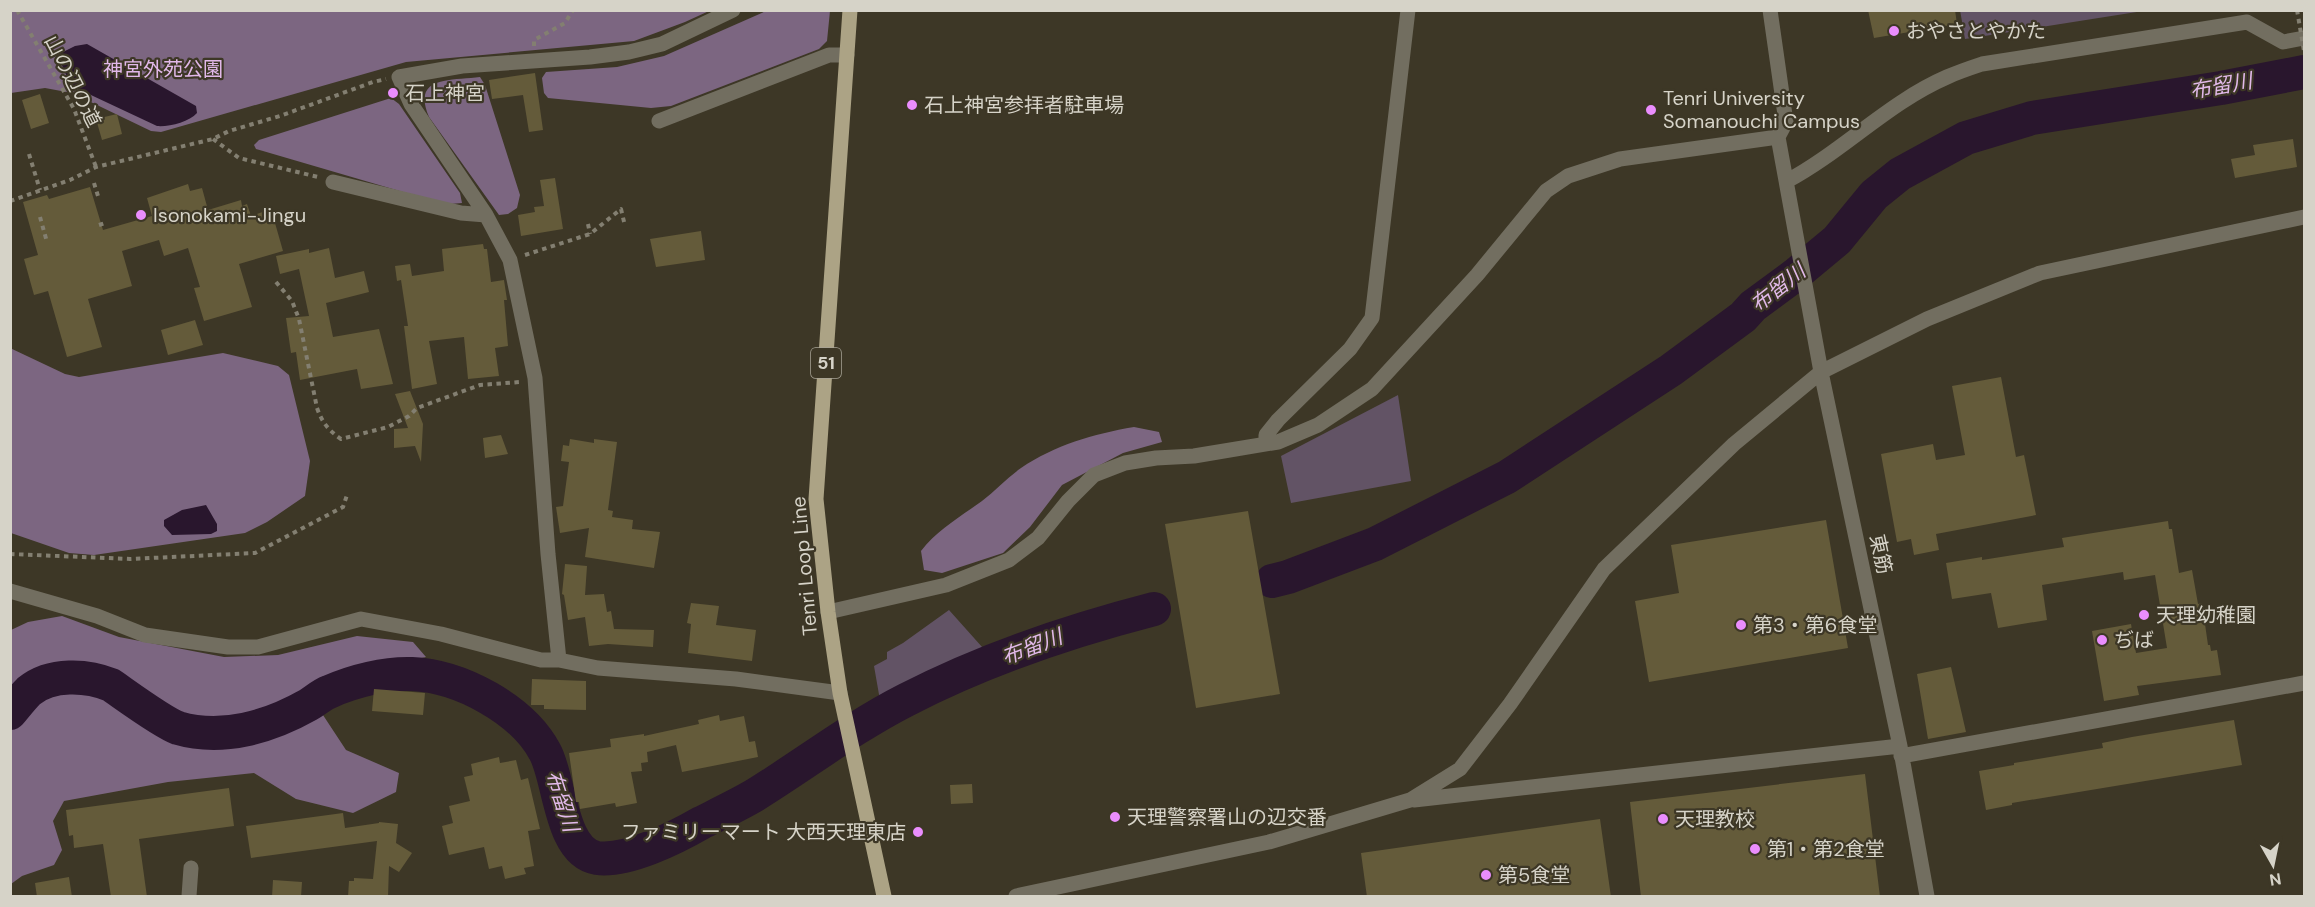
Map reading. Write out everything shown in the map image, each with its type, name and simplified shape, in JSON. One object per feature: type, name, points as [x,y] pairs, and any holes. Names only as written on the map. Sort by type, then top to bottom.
[{"type":"main road","name":"Tenri Loop Line","points":[[850,10],[816,499],[828,612],[840,693],[884,897]]},
{"type":"street","points":[[559,660],[535,378],[510,260],[486,215],[411,104],[399,77],[462,66],[629,52],[662,44],[733,10]]},
{"type":"street","points":[[1266,444],[1266,435],[1278,420],[1350,349],[1372,318],[1408,10]]},
{"type":"street","points":[[828,612],[946,585],[1009,560],[1038,538],[1068,501],[1094,475],[1125,463],[1156,458],[1194,456],[1278,442],[1318,425],[1372,389],[1477,275],[1546,191],[1568,176],[1620,159],[1778,136],[1786,122],[1770,10]]},
{"type":"street","points":[[1787,181],[1813,167],[1907,99],[1946,77],[1982,64],[2247,22],[2283,42],[2304,38]]},
{"type":"street","points":[[659,121],[829,55],[847,55]]},
{"type":"street","name":"東筋","points":[[1778,136],[1821,372],[1900,751],[1927,897]]},
{"type":"street","points":[[333,182],[461,213],[486,215]]},
{"type":"street","points":[[1410,800],[1460,769],[1510,704],[1604,569],[1734,444],[1821,372],[1927,319],[2040,273],[2304,217]]},
{"type":"street","points":[[10,591],[97,616],[145,635],[228,647],[258,647],[361,619],[441,634],[541,660],[559,660],[598,668],[736,679],[840,693]]},
{"type":"street","points":[[1016,897],[1269,843],[1410,800],[1900,751],[2304,683]]},
{"type":"street","points":[[189,897],[191,868]]},
{"type":"path","name":"山の辺の道","points":[[17,10],[74,109],[96,167]]},
{"type":"path","points":[[525,62],[535,48],[534,40],[564,23],[573,10]]},
{"type":"path","points":[[2297,10],[2304,51]]},
{"type":"path","points":[[10,201],[70,180],[96,167],[213,138],[374,82],[399,77]]},
{"type":"path","points":[[213,138],[239,158],[333,182]]},
{"type":"path","points":[[29,154],[40,190]]},
{"type":"path","points":[[94,183],[98,196]]},
{"type":"path","points":[[510,260],[590,234],[621,209],[625,226]]},
{"type":"path","points":[[40,217],[47,242]]},
{"type":"path","points":[[99,225],[105,223]]},
{"type":"path","points":[[588,224],[590,234]]},
{"type":"path","points":[[276,282],[292,301],[299,319],[321,420],[329,432],[341,439],[388,427],[409,416],[417,408],[480,385],[515,384],[535,378]]},
{"type":"path","points":[[10,554],[130,559],[255,554],[343,507],[346,495]]},
{"type":"shaded area","points":[[1960,10],[2143,10],[2143,11],[1965,39]]},
{"type":"shaded area","points":[[87,44],[196,106],[197,113],[178,123],[157,126],[76,88],[63,67],[61,53],[75,46]]},
{"type":"shaded area","points":[[1398,395],[1411,481],[1291,503],[1281,456]]},
{"type":"shaded area","points":[[206,505],[217,524],[217,531],[211,534],[172,535],[164,526],[164,520],[182,510]]},
{"type":"shaded area","points":[[949,610],[991,657],[881,706],[874,666],[887,659],[887,652]]},
{"type":"green space","name":"神宮外苑公園","points":[[10,11],[709,11],[634,41],[406,62],[161,132],[151,131],[72,93],[45,88],[11,93]]},
{"type":"green space","points":[[766,11],[830,11],[827,41],[819,49],[671,106],[651,108],[548,98],[544,93],[542,78],[546,72],[617,67],[664,56]]},
{"type":"green space","points":[[480,77],[485,85],[520,195],[517,208],[508,214],[499,215],[429,117],[425,103],[425,94],[437,83]]},
{"type":"green space","points":[[391,98],[399,104],[460,193],[462,203],[450,204],[403,192],[256,149],[254,145],[259,140]]},
{"type":"green space","points":[[10,348],[65,374],[79,377],[223,353],[278,366],[289,375],[310,461],[305,496],[267,522],[245,533],[94,555],[69,553],[11,533]]},
{"type":"green space","points":[[1134,427],[1159,432],[1162,442],[1123,453],[1062,485],[1030,527],[1003,553],[942,573],[924,570],[921,551],[927,543],[1021,468],[1061,447],[1104,433]]},
{"type":"green space","points":[[62,616],[119,637],[224,657],[278,655],[357,636],[413,642],[426,657],[325,677],[321,712],[346,750],[399,773],[396,792],[353,813],[296,799],[254,773],[168,782],[64,801],[53,821],[62,850],[54,865],[22,876],[11,884],[11,630],[28,622]]},
{"type":"building","name":"おやさとやかた","points":[[1868,10],[1955,10],[1957,24],[1874,38]]},
{"type":"building","points":[[535,73],[543,130],[529,132],[523,95],[492,99],[489,80]]},
{"type":"building","points":[[40,94],[49,123],[31,129],[22,100]]},
{"type":"building","points":[[117,114],[122,134],[102,140],[96,119]]},
{"type":"building","points":[[2293,139],[2297,167],[2235,178],[2231,159],[2255,155],[2253,145]]},
{"type":"building","points":[[555,178],[563,229],[521,236],[518,215],[535,212],[534,207],[544,206],[540,180]]},
{"type":"building","points":[[188,184],[190,191],[202,188],[208,210],[241,200],[242,206],[247,204],[251,216],[271,209],[283,251],[239,264],[252,307],[204,321],[194,288],[200,287],[188,248],[164,256],[159,240],[122,251],[132,286],[88,299],[102,347],[67,357],[48,291],[34,295],[24,259],[38,255],[23,202],[47,195],[49,199],[90,187],[103,230],[152,216],[147,198]]},
{"type":"building","points":[[701,231],[705,260],[656,267],[650,239]]},
{"type":"building","points":[[483,244],[484,249],[487,249],[491,282],[504,280],[507,300],[504,300],[508,346],[495,348],[499,376],[468,379],[464,337],[429,341],[437,384],[412,389],[404,326],[408,326],[401,280],[397,281],[395,266],[410,264],[412,276],[444,271],[442,249]]},
{"type":"building","points":[[329,248],[335,278],[364,271],[369,292],[326,303],[333,337],[379,329],[393,384],[361,389],[357,369],[300,380],[296,352],[291,353],[286,318],[309,316],[299,269],[280,274],[276,256],[309,249],[309,253]]},
{"type":"building","points":[[195,320],[203,345],[168,355],[161,330]]},
{"type":"building","points":[[2001,377],[2016,457],[2024,455],[2036,515],[1936,534],[1939,550],[1914,555],[1911,539],[1897,542],[1881,454],[1933,444],[1936,460],[1965,455],[1952,386]]},
{"type":"building","points":[[410,391],[423,424],[421,462],[415,446],[394,448],[394,429],[408,428],[395,394]]},
{"type":"building","points":[[501,435],[508,454],[485,458],[483,438]]},
{"type":"building","points":[[570,439],[594,443],[594,439],[617,442],[608,510],[613,511],[612,517],[633,520],[632,529],[660,532],[654,568],[585,557],[589,528],[560,533],[556,507],[563,506],[569,462],[561,461],[563,445],[569,446]]},
{"type":"building","points":[[1248,511],[1280,694],[1196,708],[1165,524]]},
{"type":"building","name":"第3・第6食堂","points":[[1826,520],[1848,648],[1649,682],[1635,601],[1679,593],[1671,545]]},
{"type":"building","points":[[2168,521],[2169,529],[2172,529],[2179,573],[2192,570],[2198,604],[2202,603],[2208,645],[2211,651],[2217,650],[2221,675],[2137,686],[2139,695],[2104,701],[2092,631],[2131,624],[2136,653],[2167,648],[2155,575],[2124,580],[2123,572],[2042,585],[2047,620],[1998,628],[1991,593],[1952,599],[1946,563],[1982,557],[1982,560],[2064,547],[2062,538]]},
{"type":"building","points":[[565,564],[587,566],[585,595],[604,594],[607,612],[611,611],[614,629],[654,630],[653,647],[608,644],[589,646],[585,617],[568,620],[562,594]]},
{"type":"building","points":[[691,603],[719,606],[716,625],[756,630],[752,661],[688,653],[691,624],[687,623]]},
{"type":"building","points":[[1951,667],[1966,732],[1928,739],[1917,674]]},
{"type":"building","points":[[532,679],[586,681],[586,710],[544,709],[544,705],[531,705]]},
{"type":"building","points":[[374,689],[425,693],[423,715],[372,711]]},
{"type":"building","points":[[719,715],[720,721],[744,716],[749,742],[755,741],[758,757],[682,772],[676,745],[647,752],[648,762],[641,763],[642,771],[631,772],[637,803],[616,807],[615,803],[580,809],[579,802],[576,802],[569,753],[611,747],[610,739],[644,734],[644,736],[699,724],[698,720]]},
{"type":"building","points":[[2234,720],[2242,765],[2012,803],[2012,805],[1986,810],[1979,771],[2103,748],[2102,743],[2132,737]]},
{"type":"building","points":[[499,757],[500,763],[516,760],[521,780],[528,778],[540,829],[528,831],[534,866],[524,868],[526,874],[505,879],[502,866],[489,869],[484,847],[449,855],[442,826],[453,823],[449,806],[470,801],[464,777],[473,775],[471,764]]},
{"type":"building","name":"第1・第2食堂","points":[[1865,774],[1880,897],[1641,897],[1630,802]]},
{"type":"building","points":[[972,784],[973,803],[951,804],[950,785]]},
{"type":"building","points":[[229,788],[234,826],[139,839],[147,897],[111,897],[103,844],[74,848],[73,835],[69,836],[66,810]]},
{"type":"building","points":[[343,813],[345,828],[379,822],[398,824],[396,843],[412,853],[399,872],[389,866],[388,897],[348,897],[349,881],[354,881],[354,878],[373,879],[377,841],[251,858],[246,826]]},
{"type":"building","name":"第5食堂","points":[[1600,819],[1611,897],[1367,897],[1361,853]]},
{"type":"building","points":[[69,877],[72,897],[37,897],[35,883]]},
{"type":"building","points":[[273,880],[302,882],[301,897],[272,897]]},
{"type":"waterway","name":"布留川","points":[[1272,581],[1375,544],[1507,477],[1671,370],[1743,317],[1753,306],[1837,240],[1874,195],[1900,174],[1966,138],[2032,118],[2221,88],[2304,72]]},
{"type":"waterway","name":"布留川","points":[[10,713],[29,691],[38,685],[58,679],[80,678],[111,685],[154,715],[178,728],[195,732],[228,732],[245,730],[277,720],[308,705],[326,693],[359,681],[402,674],[431,676],[469,688],[488,698],[505,709],[535,736],[550,764],[568,829],[575,843],[585,853],[597,858],[609,858],[636,853],[665,842],[742,802],[867,722],[936,685],[1028,647],[1154,609]]},
{"type":"place","name":"おやさとやかた","points":[[1894,31]]},
{"type":"place","name":"石上神宮","points":[[393,93]]},
{"type":"place","name":"石上神宮参拝者駐車場","points":[[912,105]]},
{"type":"place","name":"Tenri University Somanouchi Campus","points":[[1651,110]]},
{"type":"place","name":"Isonokami-Jingu","points":[[141,215]]},
{"type":"place","name":"天理幼稚園","points":[[2144,615]]},
{"type":"place","name":"第3・第6食堂","points":[[1741,625]]},
{"type":"place","name":"ぢば","points":[[2102,640]]},
{"type":"place","name":"天理警察署山の辺交番","points":[[1115,817]]},
{"type":"place","name":"天理教校","points":[[1663,819]]},
{"type":"place","name":"ファミリーマート 大西天理東店","points":[[918,832]]},
{"type":"place","name":"第1・第2食堂","points":[[1755,849]]},
{"type":"place","name":"第5食堂","points":[[1486,875]]}]
